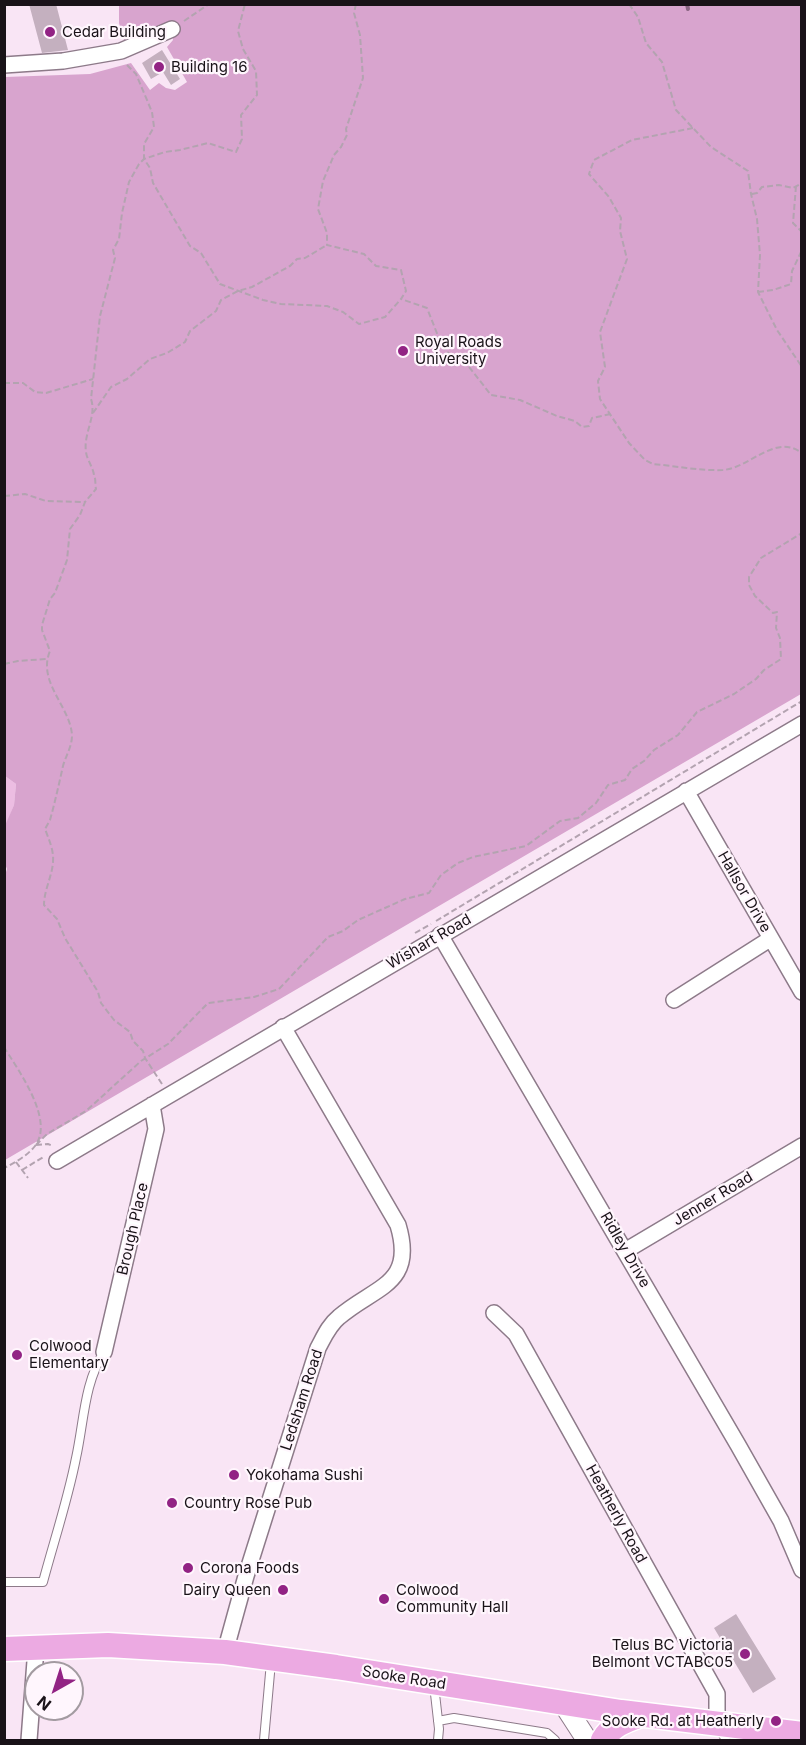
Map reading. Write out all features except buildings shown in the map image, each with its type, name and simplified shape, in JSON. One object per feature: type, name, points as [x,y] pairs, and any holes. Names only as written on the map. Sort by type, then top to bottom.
[{"type":"main road","name":"Sooke Road","points":[[4,1649],[108,1645],[225,1652],[641,1715],[722,1732],[801,1734]]},
{"type":"main road","points":[[603,1740],[610,1729],[621,1722],[641,1715]]},
{"type":"street","points":[[4,65],[63,61],[117,52],[172,29]]},
{"type":"street","name":"Wishart Road","points":[[57,1155],[152,1105],[801,724]]},
{"type":"street","name":"Hallsor Drive","points":[[686,791],[801,992]]},
{"type":"street","name":"Ridley Drive","points":[[440,935],[775,1511],[801,1570]]},
{"type":"street","points":[[674,1000],[770,939]]},
{"type":"street","name":"Ledsham Road","points":[[225,1652],[246,1575],[318,1348],[329,1328],[339,1317],[387,1284],[398,1272],[403,1257],[403,1242],[398,1225],[283,1028]]},
{"type":"street","name":"Brough Place","points":[[104,1352],[156,1129],[152,1105]]},
{"type":"street","name":"Jenner Road","points":[[625,1251],[801,1146]]},
{"type":"street","name":"Heatherly Road","points":[[494,1313],[516,1334],[685,1634],[717,1694],[722,1732]]},
{"type":"street","points":[[29,1740],[36,1648]]},
{"type":"street","points":[[563,1703],[587,1740]]},
{"type":"lane","points":[[4,1582],[43,1582],[76,1458],[84,1408],[96,1365],[104,1352]]},
{"type":"lane","points":[[264,1740],[271,1658]]},
{"type":"lane","points":[[434,1682],[438,1740]]},
{"type":"lane","points":[[438,1721],[454,1718],[547,1732],[555,1740]]},
{"type":"path","points":[[172,29],[209,4]]},
{"type":"path","points":[[92,415],[93,379],[100,316],[116,258],[112,250],[119,239],[129,182],[144,159],[165,152],[208,143],[236,152],[242,139],[241,115],[257,95],[256,71],[243,49],[238,31],[245,4]]},
{"type":"path","points":[[327,245],[327,233],[318,209],[323,181],[346,135],[363,78],[360,35],[354,13],[356,4]]},
{"type":"path","points":[[628,4],[638,17],[646,43],[662,62],[676,110],[711,147],[748,171],[758,219],[760,255],[758,292],[777,330],[801,367]]},
{"type":"path","points":[[117,52],[136,74],[152,112],[154,127],[144,144],[144,159],[150,168],[153,183],[190,246],[201,253],[220,284],[238,291],[263,300],[281,304],[327,306],[342,312],[359,324],[385,317],[406,291],[401,270],[376,266],[364,254],[327,245],[305,258],[297,259],[290,266],[252,287],[238,291],[221,300],[216,311],[190,332],[184,342],[167,353],[150,359],[127,379],[111,387],[92,415],[87,428],[86,452],[95,475],[96,489],[85,502],[80,515],[70,529],[67,560],[55,593],[50,599],[42,625],[50,651],[46,659],[51,688],[65,713],[72,733],[70,750],[64,763],[50,820],[45,829],[52,847],[53,863],[44,892],[44,905],[57,919],[65,938],[98,992],[101,1003],[114,1020],[130,1032],[133,1041],[143,1051],[168,1095]]},
{"type":"path","points":[[693,128],[632,140],[594,160],[589,174],[609,196],[621,218],[620,231],[627,259],[600,332],[604,368],[598,381],[600,399],[629,443],[645,460],[653,464],[725,470],[775,447],[795,448],[801,453]]},
{"type":"path","points":[[751,194],[757,193],[762,187],[779,185],[793,188],[801,183]]},
{"type":"path","points":[[796,186],[793,224],[801,232]]},
{"type":"path","points":[[758,292],[773,291],[791,284],[792,271],[801,250]]},
{"type":"path","points":[[401,299],[427,308],[442,346],[452,357],[466,363],[491,395],[520,400],[574,421],[582,427],[589,426],[592,418],[611,414]]},
{"type":"path","points":[[4,383],[22,383],[35,392],[46,393],[93,379]]},
{"type":"path","points":[[4,496],[25,494],[46,501],[85,502]]},
{"type":"path","points":[[4,1168],[16,1162],[47,1134],[86,1111],[145,1058],[168,1044],[208,1003],[254,997],[279,989],[328,937],[405,899],[429,893],[441,875],[458,863],[473,857],[526,846],[560,821],[578,818],[596,803],[608,785],[625,780],[632,769],[654,750],[678,735],[697,712],[734,694],[756,679],[764,670],[781,659],[780,638],[776,628],[777,612],[773,613],[755,596],[749,585],[749,577],[761,558],[801,533]]},
{"type":"path","points":[[4,664],[46,659]]},
{"type":"path","points":[[4,1047],[36,1104],[42,1126],[36,1145]]},
{"type":"path","points":[[36,1145],[48,1144],[57,1155]]},
{"type":"path","points":[[16,1162],[28,1178]]},
{"type":"shaded area","name":"Royal Roads University","points":[[119,5],[801,5],[801,694],[5,1160],[4,878],[7,869],[4,828],[14,805],[16,784],[5,776],[5,77],[90,74],[131,63],[150,90],[159,83],[175,90],[187,82],[167,47],[173,40],[172,29],[125,44],[119,23]]},
{"type":"shaded area","points":[[5,776],[16,784],[14,805],[5,828]]},
{"type":"waterway","points":[[687,4],[688,9]]},
{"type":"place","name":"Cedar Building","points":[[50,32]]},
{"type":"place","name":"Building 16","points":[[159,67]]},
{"type":"place","name":"Royal Roads University","points":[[403,351]]},
{"type":"place","name":"Colwood Elementary","points":[[17,1355]]},
{"type":"place","name":"Yokohama Sushi","points":[[234,1475]]},
{"type":"place","name":"Country Rose Pub","points":[[172,1503]]},
{"type":"place","name":"Corona Foods","points":[[188,1568]]},
{"type":"place","name":"Dairy Queen","points":[[283,1590]]},
{"type":"place","name":"Colwood Community Hall","points":[[384,1599]]},
{"type":"place","name":"Telus BC Victoria Belmont VCTABC05","points":[[745,1654]]},
{"type":"place","name":"Sooke Rd. at Heatherly","points":[[776,1721]]}]
